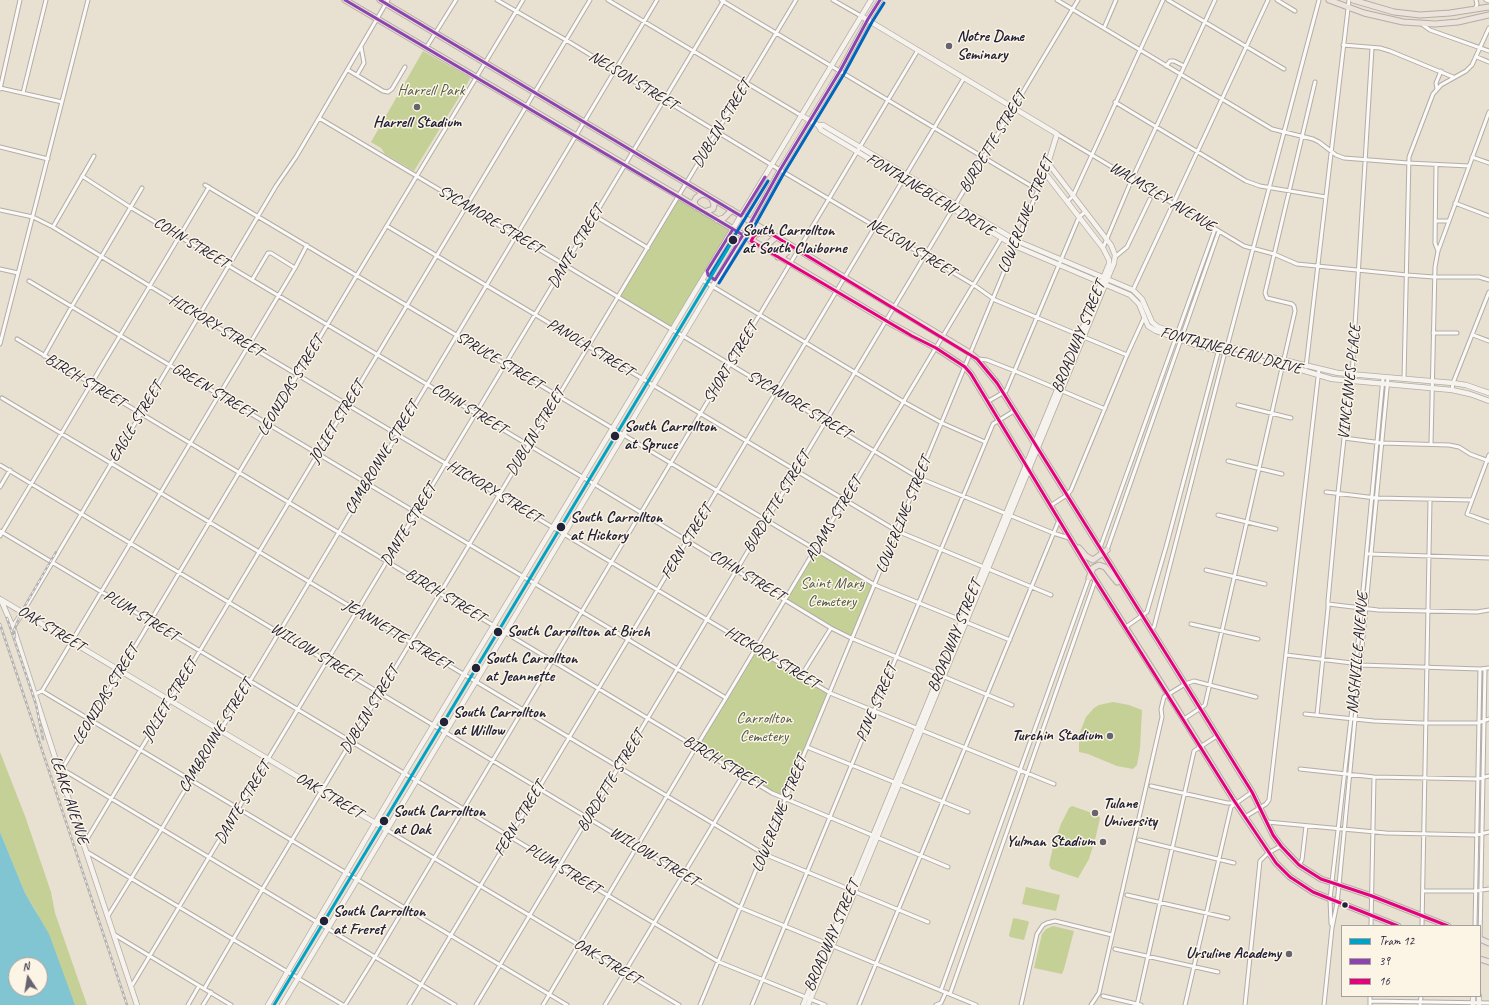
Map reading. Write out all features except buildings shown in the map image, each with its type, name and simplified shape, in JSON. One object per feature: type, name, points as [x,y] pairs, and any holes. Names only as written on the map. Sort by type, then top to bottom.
[{"type":"main road","points":[[345,0],[678,196],[885,321],[936,348],[965,367],[971,374],[1065,530],[1090,576],[1096,580],[1201,746],[1235,803],[1268,853],[1290,877],[1313,892],[1395,925]]},
{"type":"main road","points":[[380,0],[387,2],[485,63],[894,307],[970,353],[977,359],[991,375],[1100,548],[1105,551],[1141,615],[1252,792],[1281,846],[1299,865],[1320,879],[1372,896],[1445,925]]},
{"type":"main road","points":[[1329,0],[1380,18],[1422,24],[1458,22],[1489,15]]},
{"type":"main road","points":[[1353,0],[1384,10],[1428,15],[1489,7]]},
{"type":"main road","points":[[1458,12],[1458,22]]},
{"type":"main road","points":[[696,207],[694,202],[696,198],[705,194]]},
{"type":"main road","points":[[704,212],[713,209],[714,203],[712,199]]},
{"type":"main road","points":[[717,220],[724,218],[732,210]]},
{"type":"main road","points":[[752,241],[756,234],[760,232],[768,232]]},
{"type":"main road","points":[[769,251],[768,244],[776,237]]},
{"type":"main road","points":[[778,257],[783,256],[787,252],[788,248],[786,243]]},
{"type":"main road","points":[[1065,530],[1082,552],[1089,558],[1095,559],[1105,551]]},
{"type":"main road","points":[[1090,576],[1095,566],[1103,566],[1134,603]]},
{"type":"street","points":[[20,0],[0,88],[62,102]]},
{"type":"street","points":[[23,93],[46,0]]},
{"type":"street","points":[[0,344],[2,330],[33,217],[88,0]]},
{"type":"street","points":[[426,48],[456,0]]},
{"type":"street","name":"NELSON STREET","points":[[497,0],[974,285],[993,298],[1036,318],[1127,354]]},
{"type":"street","name":"LEONIDAS STREET","points":[[60,770],[523,0]]},
{"type":"street","name":"JOLIET STREET","points":[[84,844],[590,0]]},
{"type":"street","points":[[608,0],[802,116]]},
{"type":"street","name":"CAMBRONNE STREET","points":[[108,916],[161,830],[219,730],[657,0]]},
{"type":"street","points":[[723,0],[1038,190]]},
{"type":"street","name":"DANTE STREET","points":[[131,988],[694,51],[723,0]]},
{"type":"street","name":"DUBLIN STREET","points":[[188,1005],[202,987],[262,890],[796,0]]},
{"type":"street","points":[[833,0],[861,16]]},
{"type":"street","points":[[268,1005],[376,824],[404,774],[435,725],[871,0]]},
{"type":"street","points":[[282,1005],[751,222],[880,0]]},
{"type":"street","points":[[1057,0],[1261,123],[1284,133],[1319,142],[1336,155],[1344,158],[1365,160],[1469,166]]},
{"type":"street","name":"BURDETTE STREET","points":[[476,1005],[1078,0]]},
{"type":"street","points":[[1104,28],[1116,0]]},
{"type":"street","points":[[1067,202],[1073,196],[1163,0]]},
{"type":"street","points":[[1168,0],[1204,23],[1284,69]]},
{"type":"street","points":[[1103,248],[1132,179],[1215,0]]},
{"type":"street","points":[[1131,292],[1268,0]]},
{"type":"street","points":[[1277,0],[1295,11]]},
{"type":"street","points":[[1151,629],[1154,627],[1190,484],[1319,0]]},
{"type":"street","points":[[1306,368],[1349,0]]},
{"type":"street","points":[[1475,9],[1477,4],[1476,0]]},
{"type":"street","points":[[377,19],[387,2]]},
{"type":"street","name":"WALMSLEY AVENUE","points":[[861,16],[1244,246],[1274,254],[1297,264],[1318,267],[1434,277],[1479,277],[1489,280]]},
{"type":"street","name":"EAGLE STREET","points":[[13,627],[258,217],[348,70],[377,19]]},
{"type":"street","points":[[1422,24],[1430,30],[1489,51]]},
{"type":"street","points":[[1404,379],[1409,157],[1433,94],[1441,85],[1470,68],[1477,57],[1489,28]]},
{"type":"street","points":[[1343,45],[1390,51],[1454,77]]},
{"type":"street","points":[[357,75],[364,63],[361,47]]},
{"type":"street","name":"VINCENNES PLACE","points":[[1316,715],[1323,659],[1338,493],[1350,381],[1352,375],[1372,48]]},
{"type":"street","name":"SHORT STREET","points":[[344,1005],[375,957],[918,50]]},
{"type":"street","points":[[1477,57],[1489,62]]},
{"type":"street","points":[[1166,66],[1170,61],[1174,61],[1184,66]]},
{"type":"street","points":[[348,70],[383,91],[388,92],[392,89],[405,67]]},
{"type":"street","points":[[1437,89],[1436,82],[1441,71]]},
{"type":"street","name":"FERN STREET","points":[[408,1005],[964,78]]},
{"type":"street","points":[[1184,719],[1205,705],[1295,310],[1292,304],[1267,298],[1265,293],[1315,82]]},
{"type":"street","points":[[1115,102],[1246,181],[1255,185],[1326,197]]},
{"type":"street","points":[[1431,444],[1434,277],[1438,251],[1489,112]]},
{"type":"street","name":"FONTAINEBLEAU DRIVE","points":[[802,116],[818,125],[823,126],[906,174],[1002,239],[1015,246],[1104,284],[1131,292],[1139,304],[1148,326],[1175,339],[1225,353],[1283,366],[1319,369],[1352,375],[1453,383],[1489,393]]},
{"type":"street","name":"SYCAMORE STREET","points":[[319,118],[919,478],[1053,533],[1069,538]]},
{"type":"street","name":"FONTAINEBLEAU DRIVE","points":[[818,125],[821,130],[903,179],[1017,241],[1106,278],[1131,292],[1145,303],[1150,318],[1155,324],[1180,334],[1284,360],[1306,368],[1318,375],[1350,381],[1385,385],[1452,390],[1470,394],[1489,401]]},
{"type":"street","name":"LOWERLINE STREET","points":[[700,1005],[764,854],[1015,246],[1045,173],[1058,134]]},
{"type":"street","points":[[0,147],[48,159]]},
{"type":"street","points":[[53,227],[94,156]]},
{"type":"street","points":[[1472,157],[1489,164]]},
{"type":"street","points":[[1048,163],[1112,245],[1115,258],[1106,278]]},
{"type":"street","points":[[1436,165],[1435,243],[1438,251]]},
{"type":"street","points":[[1045,173],[1103,248]]},
{"type":"street","name":"COHN STREET","points":[[82,176],[130,207],[583,477],[786,599],[831,628],[896,657],[1012,705]]},
{"type":"street","points":[[765,176],[774,182]]},
{"type":"street","name":"SPRUCE STREET","points":[[204,185],[307,245],[875,585],[1010,640]]},
{"type":"street","points":[[44,356],[142,188]]},
{"type":"street","points":[[0,536],[1,532],[32,484],[209,188]]},
{"type":"street","points":[[1115,258],[1127,247],[1150,199]]},
{"type":"street","points":[[1455,203],[1489,216]]},
{"type":"street","name":"HICKORY STREET","points":[[0,210],[33,217],[53,227],[830,693],[1054,784]]},
{"type":"street","points":[[987,402],[1006,390],[1079,217],[1085,212]]},
{"type":"street","points":[[594,216],[648,248]]},
{"type":"street","points":[[1436,221],[1449,221]]},
{"type":"street","name":"PANOLA STREET","points":[[387,226],[897,532],[1051,595]]},
{"type":"street","points":[[1105,551],[1181,340],[1180,334],[1195,283],[1215,229]]},
{"type":"street","points":[[1100,548],[1175,339],[1180,334],[1200,285],[1218,231]]},
{"type":"street","name":"ADAMS STREET","points":[[543,1005],[666,796],[1002,239]]},
{"type":"street","points":[[1211,240],[1215,241]]},
{"type":"street","points":[[35,694],[42,691],[279,295],[307,245]]},
{"type":"street","name":"BROADWAY STREET","points":[[803,1005],[808,998],[853,891],[1104,284],[1109,260],[1103,248]]},
{"type":"street","points":[[252,280],[266,254],[269,253],[295,268]]},
{"type":"street","points":[[0,269],[18,273]]},
{"type":"street","points":[[707,271],[708,275],[715,280]]},
{"type":"street","points":[[702,280],[904,402],[942,423],[985,442]]},
{"type":"street","name":"GREEN STREET","points":[[29,281],[726,698]]},
{"type":"street","points":[[1195,283],[1200,285]]},
{"type":"street","points":[[1452,390],[1453,383],[1489,292]]},
{"type":"street","points":[[1050,506],[1067,496],[1071,490],[1127,354],[1144,318]]},
{"type":"street","points":[[1433,332],[1457,333]]},
{"type":"street","points":[[1473,335],[1489,341]]},
{"type":"street","name":"BIRCH STREET","points":[[17,339],[772,793],[948,867]]},
{"type":"street","points":[[1147,612],[1220,345]]},
{"type":"street","points":[[977,359],[987,360],[1105,409]]},
{"type":"street","points":[[1245,817],[1266,804],[1269,800],[1319,369]]},
{"type":"street","name":"NASHVILLE AVENUE","points":[[1332,928],[1330,899],[1353,719],[1386,378]]},
{"type":"street","points":[[1156,391],[1162,393]]},
{"type":"street","name":"JEANNETTE STREET","points":[[2,398],[764,854],[928,922]]},
{"type":"street","points":[[1238,406],[1290,418]]},
{"type":"street","name":"PINE STREET","points":[[752,1005],[992,424],[1014,411]]},
{"type":"street","points":[[1200,418],[1207,420]]},
{"type":"street","points":[[1344,438],[1380,442],[1449,444],[1459,447],[1470,454],[1488,461]]},
{"type":"street","points":[[1137,443],[1143,445]]},
{"type":"street","points":[[1489,455],[1467,514],[1489,522]]},
{"type":"street","points":[[1228,461],[1282,474]]},
{"type":"street","name":"WILLOW STREET","points":[[0,465],[446,731],[683,875],[741,908],[876,962],[976,1005]]},
{"type":"street","points":[[0,487],[10,470]]},
{"type":"street","points":[[1183,482],[1190,484]]},
{"type":"street","points":[[1326,492],[1374,498],[1471,500]]},
{"type":"street","points":[[1118,497],[1124,499]]},
{"type":"street","points":[[1422,925],[1430,500]]},
{"type":"street","points":[[1218,515],[1276,529]]},
{"type":"street","points":[[859,1005],[1059,520]]},
{"type":"street","name":"PLUM STREET","points":[[1,532],[719,962],[825,1005]]},
{"type":"street","points":[[1166,546],[1174,549]]},
{"type":"street","points":[[1369,554],[1489,558]]},
{"type":"street","points":[[1206,570],[1266,584]]},
{"type":"street","points":[[941,990],[1090,576]]},
{"type":"street","points":[[950,994],[1096,580]]},
{"type":"street","name":"OAK STREET","points":[[0,598],[71,642],[679,1005]]},
{"type":"street","name":"LEAKE AVENUE","points":[[0,598],[13,627],[137,1005]]},
{"type":"street","points":[[1328,604],[1363,609],[1428,612],[1477,612],[1489,610]]},
{"type":"street","points":[[1126,627],[1147,612],[1157,614]]},
{"type":"street","points":[[1191,624],[1258,639]]},
{"type":"street","points":[[801,676],[831,628]]},
{"type":"street","points":[[1286,655],[1358,664],[1480,669],[1489,668]]},
{"type":"street","points":[[1475,925],[1480,669]]},
{"type":"street","points":[[1480,925],[1484,669]]},
{"type":"street","points":[[1053,677],[1061,680]]},
{"type":"street","points":[[1091,1005],[1099,993],[1162,716],[1161,709],[1164,697],[1185,684],[1194,681],[1256,697]]},
{"type":"street","points":[[42,691],[567,1005]]},
{"type":"street","points":[[1304,714],[1374,721],[1425,723],[1478,723],[1489,719]]},
{"type":"street","points":[[1103,996],[1138,1005],[1194,751],[1217,736]]},
{"type":"street","points":[[807,747],[968,812]]},
{"type":"street","points":[[1300,769],[1374,777],[1477,779],[1489,776]]},
{"type":"street","points":[[60,770],[455,1005]]},
{"type":"street","name":"NASHVILLE AVENUE","points":[[1324,1005],[1332,928],[1338,903],[1347,774]]},
{"type":"street","points":[[605,1005],[742,775]]},
{"type":"street","points":[[1371,925],[1374,777]]},
{"type":"street","points":[[1151,786],[1227,803],[1235,803]]},
{"type":"street","points":[[1185,1005],[1230,807],[1252,792]]},
{"type":"street","points":[[1267,822],[1372,832],[1476,835],[1489,832]]},
{"type":"street","points":[[1299,865],[1302,860],[1306,826]]},
{"type":"street","points":[[1139,840],[1234,863]]},
{"type":"street","points":[[1245,1005],[1260,861],[1268,853],[1281,846]]},
{"type":"street","points":[[87,852],[344,1005]]},
{"type":"street","points":[[981,878],[990,882]]},
{"type":"street","points":[[1422,891],[1476,891],[1489,889]]},
{"type":"street","points":[[1127,895],[1228,918]]},
{"type":"street","points":[[1021,1005],[1037,934],[1043,925],[1055,921],[1112,935]]},
{"type":"street","points":[[114,935],[231,1005]]},
{"type":"street","points":[[1115,949],[1218,972]]},
{"type":"street","points":[[203,1005],[211,992]]},
{"type":"street","points":[[936,1005],[943,1004],[946,992]]},
{"type":"street","name":"BROADWAY STREET","points":[[808,998],[808,1005]]},
{"type":"street","points":[[667,1005],[670,1000]]},
{"type":"street","points":[[1370,1005],[1370,1000],[1420,1003],[1489,1003]]},
{"type":"green space","name":"Harrell Stadium","points":[[423,51],[469,77],[470,79],[414,171],[385,154],[381,148],[371,142]]},
{"type":"green space","points":[[678,196],[733,229],[672,329],[618,297]]},
{"type":"green space","name":"Saint Mary Cemetery","points":[[815,550],[875,585],[851,638],[786,599]]},
{"type":"green space","name":"Carrollton Cemetery","points":[[756,649],[830,693],[785,799],[696,747]]},
{"type":"green space","name":"Turchin Stadium","points":[[1113,702],[1129,705],[1142,710],[1140,748],[1137,765],[1133,769],[1117,766],[1088,754],[1079,752],[1080,732],[1086,717],[1099,705]]},
{"type":"green space","points":[[0,752],[25,816],[51,892],[55,913],[87,1005],[75,1005],[36,911],[25,893],[0,832]]},
{"type":"green space","points":[[1072,806],[1098,815],[1100,818],[1089,859],[1078,878],[1051,869],[1049,865],[1053,847],[1061,824],[1069,808]]},
{"type":"green space","points":[[1026,887],[1060,895],[1056,911],[1022,904]]},
{"type":"green space","points":[[1014,918],[1029,922],[1024,940],[1010,937],[1009,935]]},
{"type":"green space","points":[[1053,926],[1074,931],[1062,974],[1034,968],[1042,934],[1046,929]]},
{"type":"water","points":[[0,832],[25,893],[49,934],[75,1005],[0,1005]]},
{"type":"railway","points":[[15,637],[14,630],[22,611],[56,552]]},
{"type":"railway","points":[[7,618],[36,704],[43,739]]},
{"type":"railway","points":[[0,624],[127,1005]]},
{"type":"tram line","name":"12","points":[[274,1005],[733,240]]},
{"type":"transit line","name":"39","points":[[345,0],[743,235]]},
{"type":"transit line","name":"39","points":[[380,0],[741,216]]},
{"type":"transit line","name":"39","points":[[733,229],[707,271],[708,275],[715,280],[840,71],[880,0]]},
{"type":"transit line","points":[[719,283],[844,74],[884,3]]},
{"type":"transit line","name":"39","points":[[741,216],[765,177]]},
{"type":"transit line","points":[[711,274],[768,181]]},
{"type":"transit line","name":"16","points":[[1396,925],[1313,892],[1290,877],[1276,863],[1233,799],[1091,573],[971,374],[965,367],[936,348],[912,336],[751,241],[754,236],[760,232],[768,232],[977,359],[997,383],[1185,684],[1252,792],[1273,835],[1281,846],[1299,865],[1321,879],[1372,896],[1445,925]]},
{"type":"place","name":"Notre Dame Seminary","points":[[949,46]]},
{"type":"place","name":"Harrell Stadium","points":[[417,107]]},
{"type":"place","name":"South Carrollton at South Claiborne","points":[[733,240]]},
{"type":"place","name":"South Carrollton at Spruce","points":[[615,436]]},
{"type":"place","name":"South Carrollton at Hickory","points":[[561,527]]},
{"type":"place","name":"South Carrollton at Birch","points":[[498,632]]},
{"type":"place","name":"South Carrollton at Jeannette","points":[[476,668]]},
{"type":"place","name":"South Carrollton at Willow","points":[[444,722]]},
{"type":"place","name":"Turchin Stadium","points":[[1110,736]]},
{"type":"place","name":"Tulane University","points":[[1095,813]]},
{"type":"place","name":"South Carrollton at Oak","points":[[384,821]]},
{"type":"place","name":"Yulman Stadium","points":[[1103,842]]},
{"type":"place","name":"South Carrollton at Freret","points":[[324,921]]},
{"type":"place","name":"Ursuline Academy","points":[[1289,954]]},
{"type":"park label","name":"Harrell Park","points":[[431,91]]}]
